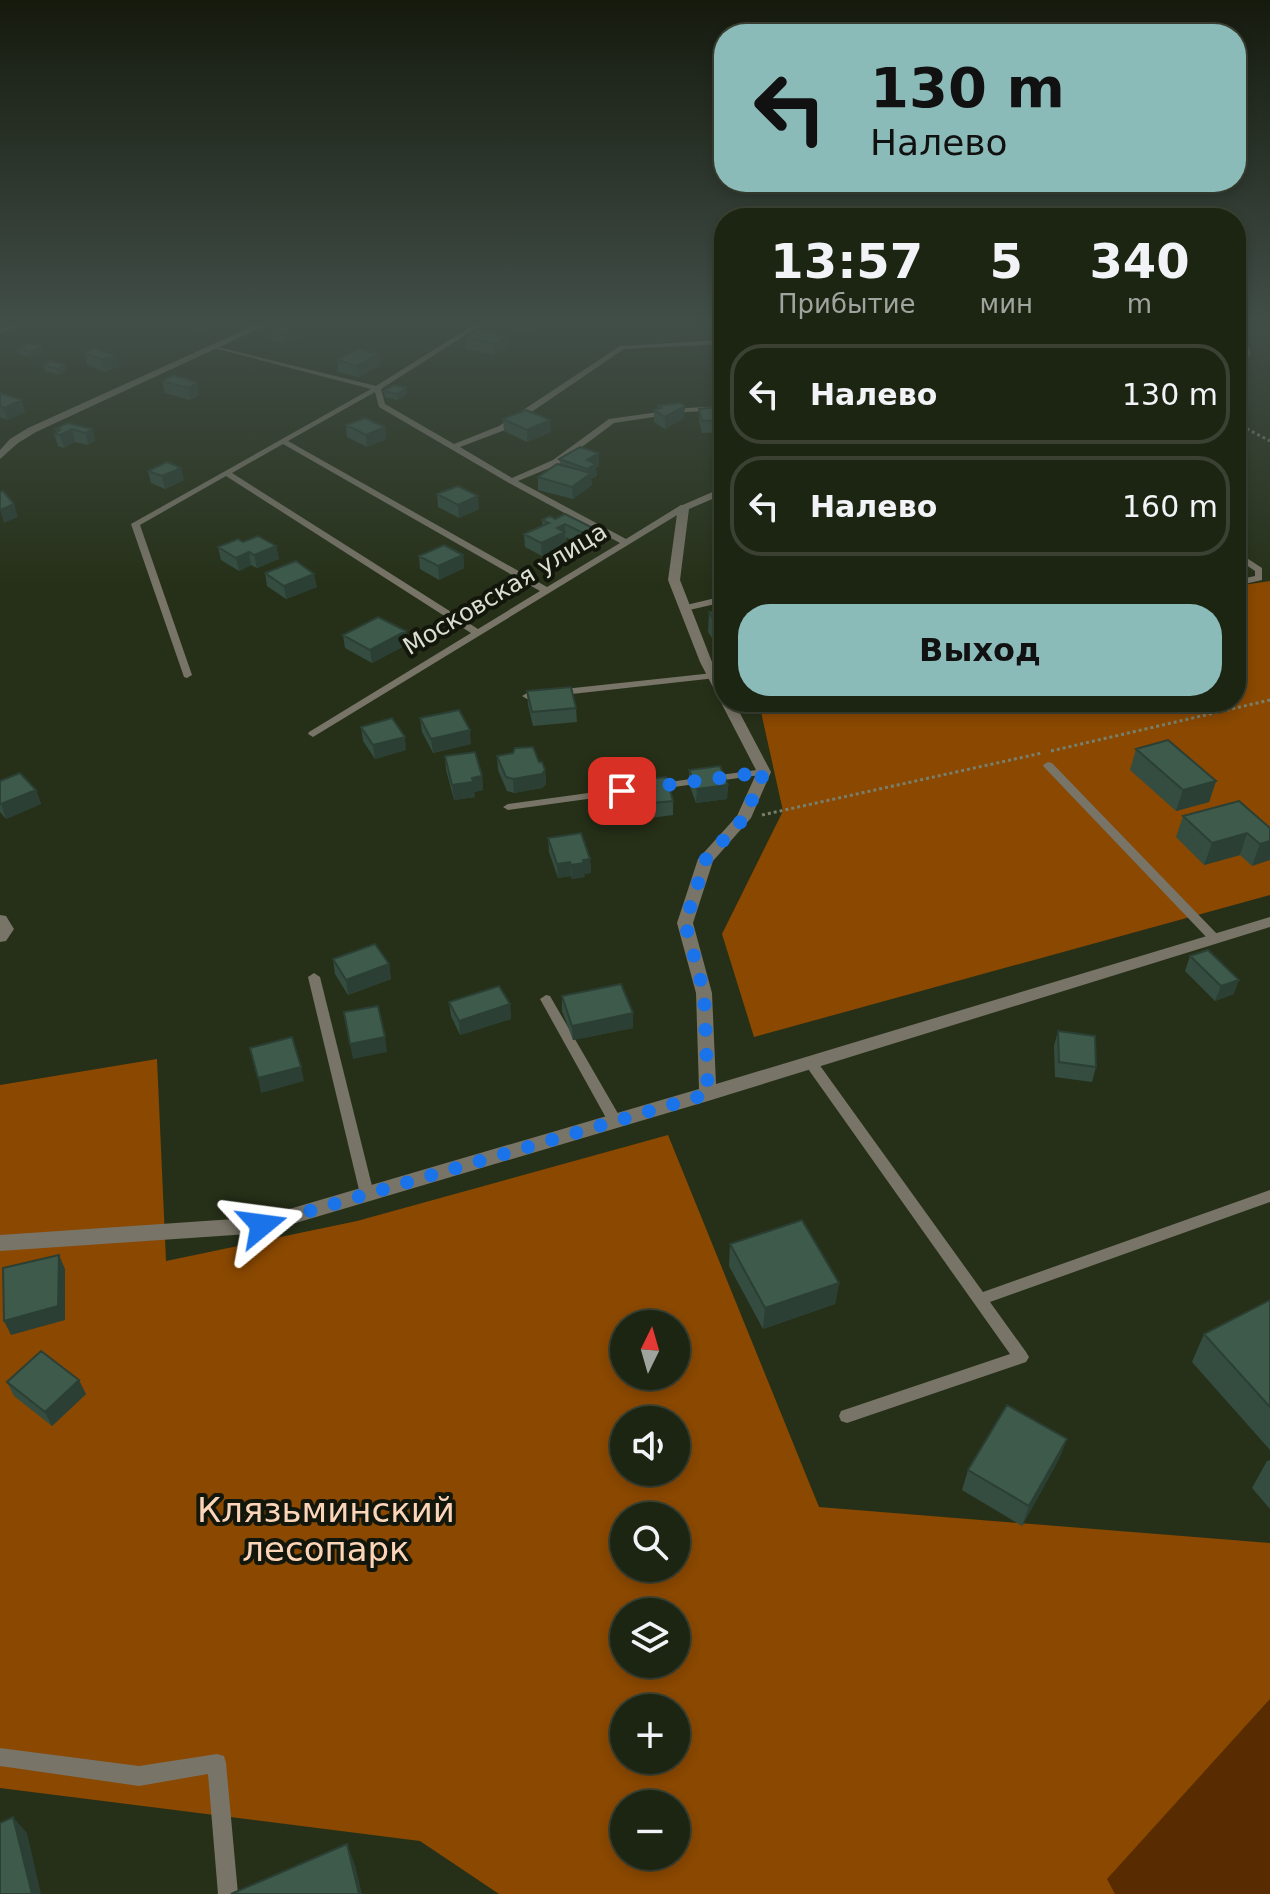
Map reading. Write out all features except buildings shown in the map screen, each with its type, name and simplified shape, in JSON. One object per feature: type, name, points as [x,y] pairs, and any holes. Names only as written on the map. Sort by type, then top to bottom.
[{"type":"street","points":[[0,456],[14,441],[32,430],[75,410]]},
{"type":"street","name":"Московская улица","points":[[684,507],[714,494]]},
{"type":"street","points":[[684,507],[674,580],[713,676]]},
{"type":"street","points":[[708,1094],[704,993],[685,923],[706,859],[744,818],[764,772],[732,712]]},
{"type":"street","points":[[0,920],[6,929],[0,937]]},
{"type":"street","points":[[0,1243],[262,1225],[708,1094],[1270,922]]},
{"type":"lane","points":[[187,675],[135,524],[337,410]]},
{"type":"lane","points":[[391,410],[625,542]]},
{"type":"lane","points":[[454,447],[502,428],[528,410]]},
{"type":"lane","points":[[512,481],[556,462],[612,421],[684,410]]},
{"type":"lane","points":[[283,441],[547,591]]},
{"type":"lane","points":[[226,473],[476,632]]},
{"type":"lane","name":"Московская улица","points":[[313,734],[684,507]]},
{"type":"lane","points":[[1246,561],[1259,570],[1259,578],[1246,581]]},
{"type":"lane","points":[[685,608],[714,601]]},
{"type":"lane","points":[[527,696],[713,676]]},
{"type":"lane","points":[[1048,765],[1215,939]]},
{"type":"lane","points":[[508,807],[764,772]]},
{"type":"lane","points":[[314,977],[367,1194]]},
{"type":"lane","points":[[546,999],[615,1121]]},
{"type":"lane","points":[[811,1063],[1021,1357],[847,1416]]},
{"type":"lane","points":[[980,1299],[1270,1196]]},
{"type":"lane","points":[[0,1757],[139,1776],[217,1763],[228,1894]]},
{"type":"path","points":[[1246,428],[1270,441]]},
{"type":"path","points":[[1246,706],[1270,700]]},
{"type":"path","points":[[744,818],[829,802],[1218,712]]},
{"type":"shaded area","points":[[1270,1699],[1270,1894],[1115,1894],[1106,1879]]},
{"type":"green space","points":[[1270,581],[1270,895],[754,1037],[722,934],[783,811],[761,712],[1246,712],[1246,585]]},
{"type":"green space","name":"Клязьминский лесопарк","points":[[157,1059],[166,1261],[357,1221],[668,1135],[819,1507],[1270,1543],[1270,1699],[1107,1879],[1115,1894],[499,1894],[420,1841],[0,1788],[0,1085]]},
{"type":"route","points":[[262,1225],[708,1094],[704,993],[685,923],[706,859],[744,818],[764,772],[622,791]]}]
